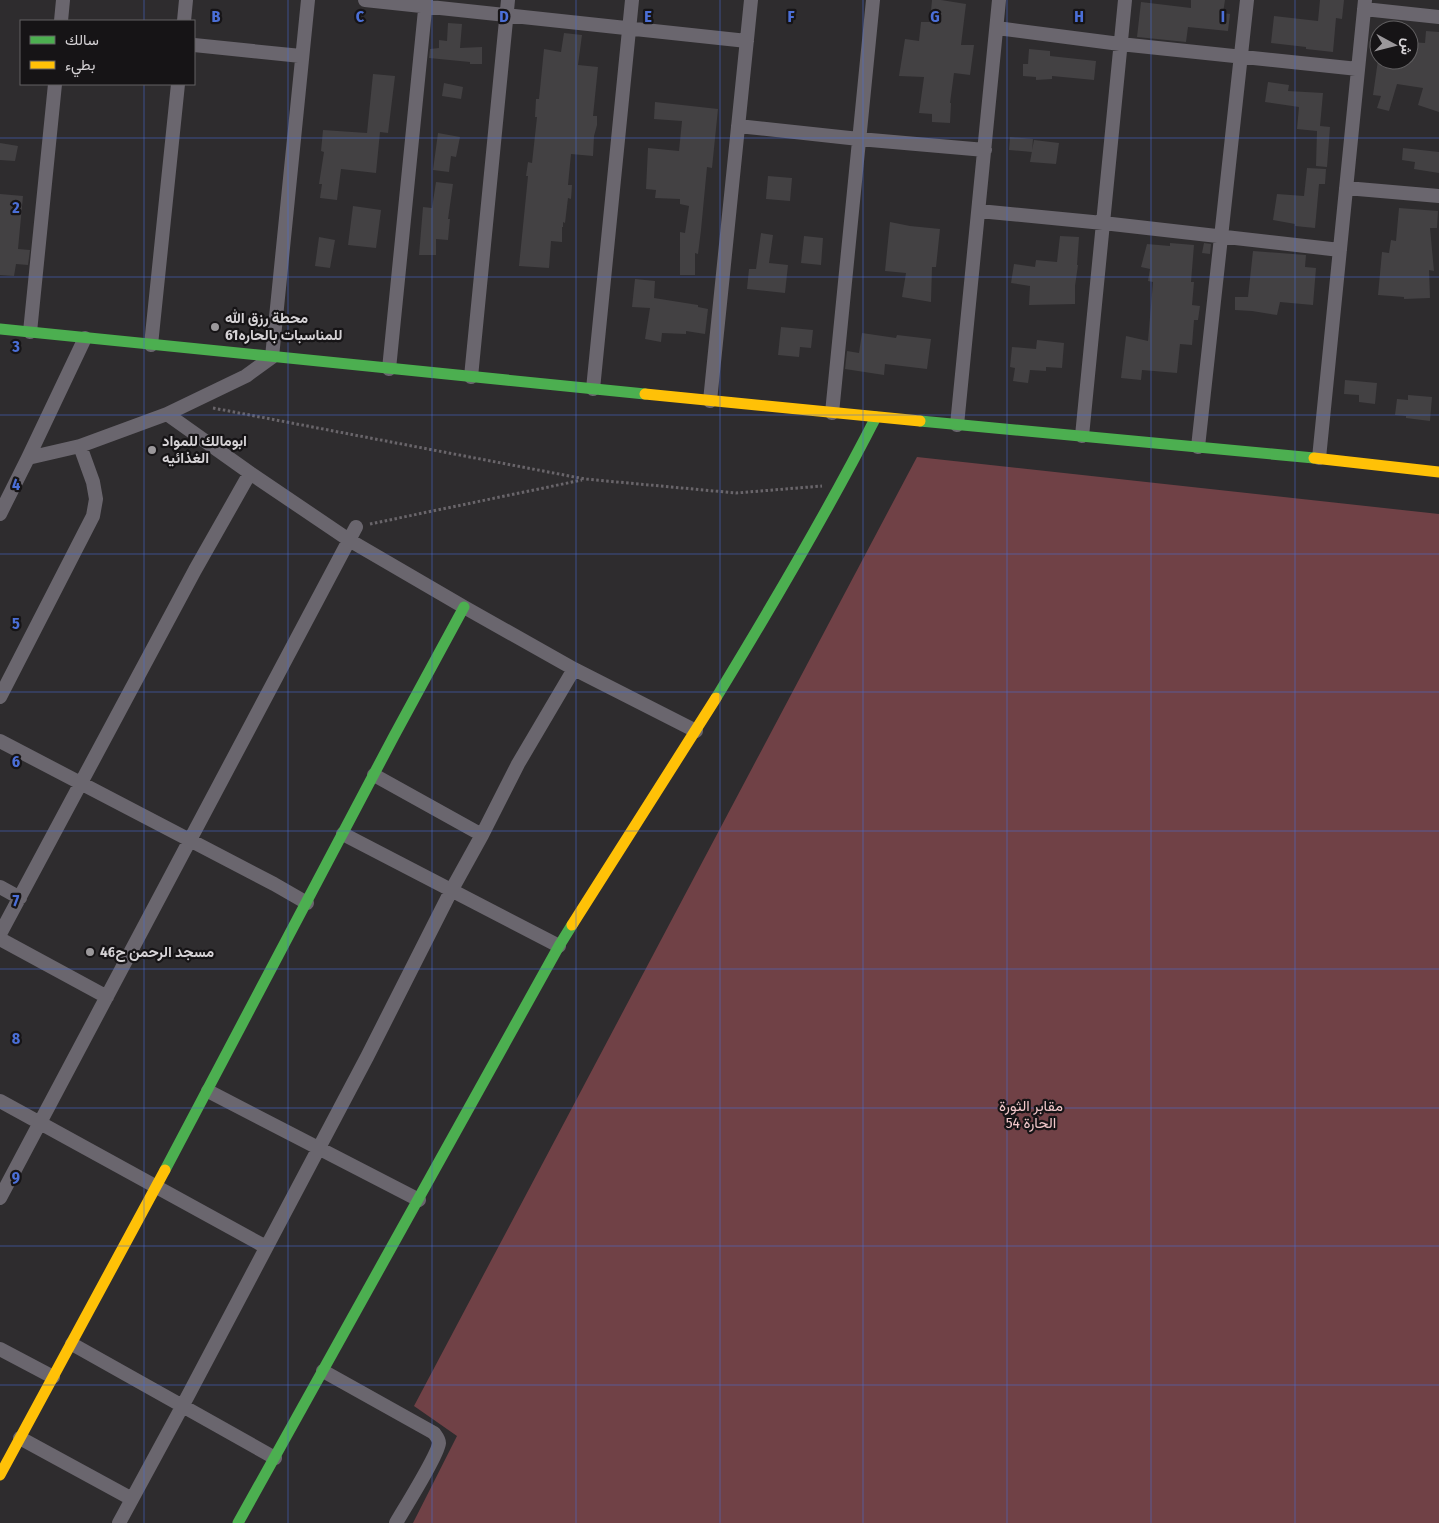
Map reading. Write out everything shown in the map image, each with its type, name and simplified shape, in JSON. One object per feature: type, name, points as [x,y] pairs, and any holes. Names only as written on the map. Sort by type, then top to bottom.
[{"type":"street","points":[[61,20],[63,0]]},
{"type":"street","points":[[184,20],[186,0]]},
{"type":"street","points":[[28,458],[80,446],[167,414],[246,376],[272,357],[308,0]]},
{"type":"street","points":[[365,0],[425,3],[506,15],[746,40]]},
{"type":"street","points":[[470,377],[508,0]]},
{"type":"street","points":[[593,389],[632,0]]},
{"type":"street","points":[[710,401],[751,0]]},
{"type":"street","points":[[832,412],[873,0]]},
{"type":"street","points":[[957,425],[999,0]]},
{"type":"street","points":[[1082,436],[1125,0]]},
{"type":"street","points":[[1198,447],[1247,0]]},
{"type":"street","points":[[389,369],[425,3]]},
{"type":"street","points":[[1319,458],[1365,4],[1439,17]]},
{"type":"street","points":[[997,28],[1120,44],[1358,69]]},
{"type":"street","points":[[195,45],[301,56]]},
{"type":"street","points":[[30,332],[55,85]]},
{"type":"street","points":[[151,345],[178,85]]},
{"type":"street","points":[[738,126],[985,150]]},
{"type":"street","points":[[1346,188],[1439,196]]},
{"type":"street","points":[[979,211],[1340,250]]},
{"type":"street","points":[[0,329],[957,425],[1439,468]]},
{"type":"street","points":[[0,514],[85,338]]},
{"type":"street","points":[[167,414],[349,540],[574,669],[696,731]]},
{"type":"street","points":[[238,1523],[559,946],[696,731],[770,610],[841,485],[876,417]]},
{"type":"street","points":[[0,697],[93,516],[96,499],[93,482],[80,446]]},
{"type":"street","points":[[0,934],[195,570],[250,473]]},
{"type":"street","points":[[0,1198],[356,527]]},
{"type":"street","points":[[0,1475],[208,1091],[464,607]]},
{"type":"street","points":[[120,1523],[367,1058],[451,891],[518,764],[574,669]]},
{"type":"street","points":[[0,741],[307,903]]},
{"type":"street","points":[[374,774],[482,835]]},
{"type":"street","points":[[343,834],[559,946]]},
{"type":"street","points":[[0,887],[20,898]]},
{"type":"street","points":[[0,938],[107,997]]},
{"type":"street","points":[[208,1091],[419,1200]]},
{"type":"street","points":[[0,1100],[266,1247]]},
{"type":"street","points":[[72,1344],[275,1458]]},
{"type":"street","points":[[0,1349],[53,1377]]},
{"type":"street","points":[[322,1371],[434,1433],[438,1440],[439,1445],[430,1464],[396,1523]]},
{"type":"street","points":[[20,1438],[132,1500]]},
{"type":"path","points":[[188,403],[585,480],[736,493],[841,485]]},
{"type":"path","points":[[356,527],[585,480]]},
{"type":"green space","name":"مقابر الثورة الحارة 54","points":[[917,457],[1439,514],[1439,1523],[413,1523],[457,1436],[414,1406]]},
{"type":"building","points":[[932,0],[966,4],[961,45],[974,45],[970,75],[954,73],[950,103],[950,123],[932,122],[932,114],[919,113],[924,77],[899,76],[905,39],[919,41],[921,22],[930,22]]},
{"type":"building","points":[[1191,0],[1225,0],[1223,13],[1230,14],[1228,31],[1188,27],[1186,42],[1137,37],[1141,2],[1191,8]]},
{"type":"building","points":[[1320,0],[1344,0],[1342,19],[1336,18],[1333,52],[1271,43],[1274,16],[1318,21]]},
{"type":"building","points":[[448,23],[462,24],[460,48],[482,47],[482,64],[429,58],[430,49],[439,48],[439,40],[447,41]]},
{"type":"building","points":[[1426,31],[1439,32],[1439,112],[1418,105],[1423,88],[1397,84],[1389,111],[1377,108],[1381,96],[1373,95],[1377,70],[1419,70],[1419,43],[1425,43]]},
{"type":"building","points":[[564,33],[582,35],[578,65],[598,67],[593,116],[597,116],[597,125],[594,136],[593,156],[571,154],[568,185],[572,185],[571,199],[568,198],[565,223],[563,222],[562,227],[562,242],[551,241],[549,268],[519,266],[528,176],[526,176],[528,162],[532,163],[537,117],[535,117],[536,99],[539,99],[544,49],[561,52]]},
{"type":"building","points":[[1029,49],[1050,51],[1050,56],[1096,61],[1094,80],[1052,76],[1052,79],[1036,80],[1036,77],[1023,76],[1023,64],[1028,64]]},
{"type":"building","points":[[373,74],[395,76],[388,133],[380,132],[376,173],[341,169],[337,200],[320,198],[322,184],[319,184],[324,152],[321,151],[323,130],[367,133]]},
{"type":"building","points":[[1268,82],[1289,85],[1288,91],[1323,93],[1320,126],[1330,127],[1327,167],[1316,166],[1317,131],[1297,129],[1299,107],[1265,102]]},
{"type":"building","points":[[444,83],[463,87],[461,99],[442,96]]},
{"type":"building","points":[[655,102],[718,109],[712,168],[707,167],[698,254],[695,253],[695,275],[680,275],[680,232],[685,233],[689,206],[680,204],[680,199],[655,198],[656,190],[646,189],[648,148],[679,151],[682,121],[654,119]]},
{"type":"building","points":[[438,133],[460,137],[456,157],[451,156],[449,172],[433,170]]},
{"type":"building","points":[[1010,137],[1033,139],[1032,152],[1009,150]]},
{"type":"building","points":[[1034,140],[1059,143],[1056,164],[1030,162]]},
{"type":"building","points":[[0,143],[18,146],[15,161],[0,160]]},
{"type":"building","points":[[1403,148],[1439,152],[1439,173],[1414,169],[1415,162],[1402,160]]},
{"type":"building","points":[[1307,168],[1326,169],[1325,184],[1319,184],[1315,228],[1295,226],[1295,224],[1273,220],[1277,194],[1304,196]]},
{"type":"building","points":[[768,176],[792,178],[790,201],[766,199]]},
{"type":"building","points":[[436,182],[453,184],[448,219],[450,219],[448,240],[436,239],[436,255],[419,255],[423,207],[432,208]]},
{"type":"building","points":[[0,194],[23,196],[18,249],[30,250],[28,265],[16,264],[14,276],[0,275]]},
{"type":"building","points":[[353,206],[381,210],[376,248],[348,245]]},
{"type":"building","points":[[1399,208],[1438,211],[1437,228],[1430,228],[1434,271],[1429,270],[1430,298],[1404,299],[1404,297],[1378,295],[1382,252],[1389,253],[1391,240],[1396,241]]},
{"type":"building","points":[[890,222],[940,229],[936,267],[932,267],[931,302],[902,297],[906,273],[885,271]]},
{"type":"building","points":[[761,233],[773,235],[769,263],[788,265],[785,293],[747,289],[749,269],[756,269]]},
{"type":"building","points":[[804,236],[823,238],[821,265],[801,263]]},
{"type":"building","points":[[1060,236],[1079,237],[1075,304],[1029,305],[1030,286],[1011,283],[1014,264],[1035,267],[1036,260],[1057,262]]},
{"type":"building","points":[[319,237],[335,240],[330,268],[315,266]]},
{"type":"building","points":[[1170,243],[1194,245],[1191,282],[1194,282],[1192,305],[1200,306],[1198,320],[1194,320],[1192,345],[1180,344],[1177,373],[1142,370],[1141,380],[1121,378],[1126,336],[1148,341],[1153,282],[1148,281],[1150,269],[1141,267],[1147,244],[1170,246]]},
{"type":"building","points":[[1204,243],[1211,244],[1210,254],[1202,253]]},
{"type":"building","points":[[1253,251],[1306,255],[1305,267],[1316,268],[1313,305],[1280,302],[1277,315],[1235,310],[1235,297],[1248,297]]},
{"type":"building","points":[[635,279],[655,281],[654,298],[698,305],[698,307],[708,309],[705,334],[686,331],[686,334],[662,333],[661,342],[645,339],[650,308],[632,307]]},
{"type":"building","points":[[781,327],[813,330],[811,348],[800,347],[799,357],[778,355]]},
{"type":"building","points":[[862,333],[896,338],[897,335],[931,339],[927,369],[885,364],[884,375],[845,369],[847,351],[859,353]]},
{"type":"building","points":[[1037,340],[1064,343],[1062,368],[1046,367],[1046,371],[1030,370],[1028,383],[1013,381],[1015,368],[1010,367],[1012,347],[1036,349]]},
{"type":"building","points":[[1345,380],[1377,383],[1375,404],[1359,402],[1359,395],[1344,394]]},
{"type":"building","points":[[1408,395],[1432,397],[1430,421],[1395,415],[1397,399],[1408,400]]},
{"type":"traffic: fast","points":[[0,329],[645,394]]},
{"type":"traffic: fast","points":[[716,698],[799,559],[876,417]]},
{"type":"traffic: fast","points":[[920,421],[1314,458]]},
{"type":"traffic: fast","points":[[165,1170],[464,607]]},
{"type":"traffic: fast","points":[[238,1523],[572,925]]},
{"type":"traffic: slow","points":[[645,394],[920,421]]},
{"type":"traffic: slow","points":[[1314,458],[1439,472]]},
{"type":"traffic: slow","points":[[572,925],[716,698]]},
{"type":"traffic: slow","points":[[0,1475],[165,1170]]},
{"type":"place","name":"محطة رزق الله للمناسبات بالحاره61","points":[[215,327]]},
{"type":"place","name":"ابومالك للمواد الغذائيه","points":[[152,450]]},
{"type":"place","name":"مسجد الرحمن ح46","points":[[90,952]]}]
